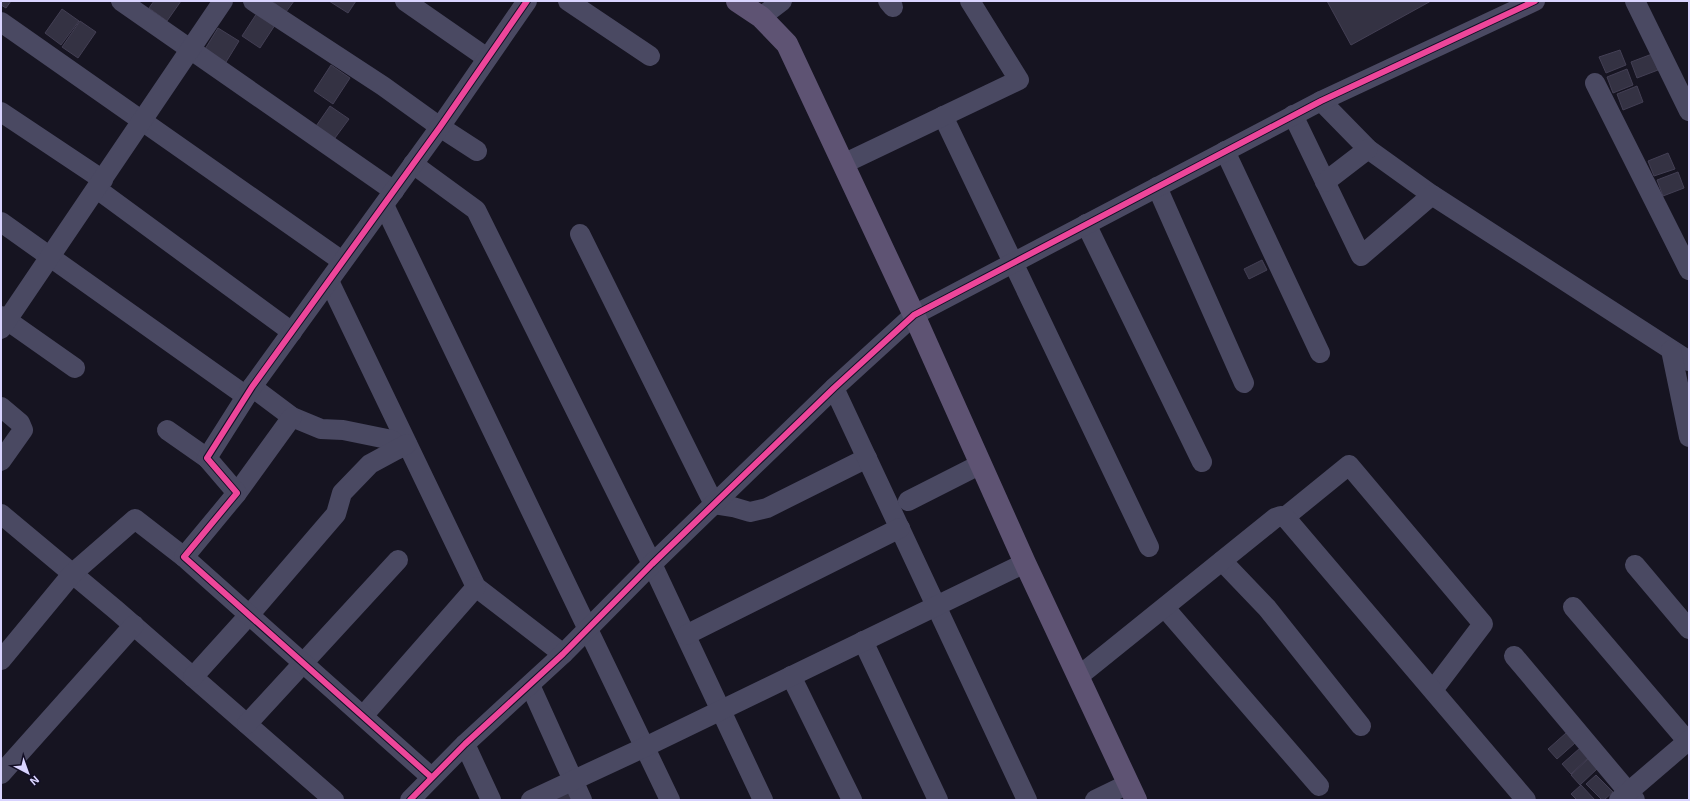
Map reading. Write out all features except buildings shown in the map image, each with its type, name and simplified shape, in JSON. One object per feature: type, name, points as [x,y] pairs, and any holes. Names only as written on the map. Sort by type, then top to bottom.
[{"type":"main road","points":[[737,1],[761,17],[787,44],[914,315],[1025,563],[1132,792]]},
{"type":"street","points":[[121,1],[190,50],[389,198],[587,630],[670,800]]},
{"type":"street","points":[[75,368],[3,322],[100,184],[224,1]]},
{"type":"street","points":[[253,1],[383,86],[440,127],[477,151]]},
{"type":"street","points":[[405,1],[488,58]]},
{"type":"street","points":[[207,458],[249,392],[440,127],[527,1]]},
{"type":"street","points":[[568,1],[650,56]]},
{"type":"street","points":[[761,17],[782,1]]},
{"type":"street","points":[[843,164],[1019,80],[970,1]]},
{"type":"street","points":[[410,800],[465,744],[563,654],[652,564],[834,388],[914,315],[1293,115],[1535,1]]},
{"type":"street","points":[[1635,1],[1689,111]]},
{"type":"street","points":[[1,22],[342,261]]},
{"type":"street","points":[[1595,83],[1689,270]]},
{"type":"street","points":[[1321,101],[1368,149],[1432,195],[1689,361]]},
{"type":"street","points":[[1,112],[100,184],[292,332]]},
{"type":"street","points":[[1293,115],[1360,256],[1432,195]]},
{"type":"street","points":[[943,116],[1149,547]]},
{"type":"street","points":[[1325,182],[1368,149]]},
{"type":"street","points":[[1225,151],[1320,353]]},
{"type":"street","points":[[413,164],[476,210],[652,564],[722,710],[763,800]]},
{"type":"street","points":[[1157,187],[1244,383]]},
{"type":"street","points":[[1,222],[49,258],[117,304],[249,392],[292,417],[321,429],[343,430],[392,440],[402,447]]},
{"type":"street","points":[[1086,224],[1202,462]]},
{"type":"street","points":[[580,234],[714,504]]},
{"type":"street","points":[[329,281],[402,447],[476,587],[563,654]]},
{"type":"street","points":[[1671,350],[1689,436]]},
{"type":"street","points":[[834,388],[937,605],[1027,800]]},
{"type":"street","points":[[1,407],[20,423],[23,430],[1,461]]},
{"type":"street","points":[[184,557],[237,493],[292,417]]},
{"type":"street","points":[[167,430],[207,458],[237,493]]},
{"type":"street","points":[[193,677],[250,614],[336,514],[342,493],[370,464],[402,447]]},
{"type":"street","points":[[714,504],[750,512],[767,508],[867,458]]},
{"type":"street","points":[[908,501],[981,464]]},
{"type":"street","points":[[1079,676],[1275,518],[1285,516],[1349,465],[1483,624],[1433,690]]},
{"type":"street","points":[[1285,516],[1526,800]]},
{"type":"street","points":[[3,519],[73,573],[334,800]]},
{"type":"street","points":[[1,660],[73,573],[135,519],[184,557],[250,614],[431,777]]},
{"type":"street","points":[[686,635],[900,528]]},
{"type":"street","points":[[247,724],[398,560]]},
{"type":"street","points":[[1222,561],[1267,608],[1361,726]]},
{"type":"street","points":[[532,800],[722,710],[1025,563]]},
{"type":"street","points":[[1635,565],[1689,629]]},
{"type":"street","points":[[363,716],[476,587]]},
{"type":"street","points":[[1514,656],[1627,797],[1688,742],[1574,607]]},
{"type":"street","points":[[1165,608],[1319,786]]},
{"type":"street","points":[[1,774],[134,625]]},
{"type":"street","points":[[863,641],[938,800]]},
{"type":"street","points":[[791,676],[852,800]]},
{"type":"street","points":[[530,685],[582,800]]},
{"type":"street","points":[[465,744],[491,800]]},
{"type":"street","points":[[1095,800],[1132,792]]},
{"type":"cycle path","points":[[431,777],[184,557],[237,493],[207,458],[252,387],[440,127],[527,1]]},
{"type":"cycle path","points":[[410,800],[465,744],[563,654],[652,564],[834,388],[914,315],[1321,101],[1535,1]]}]
